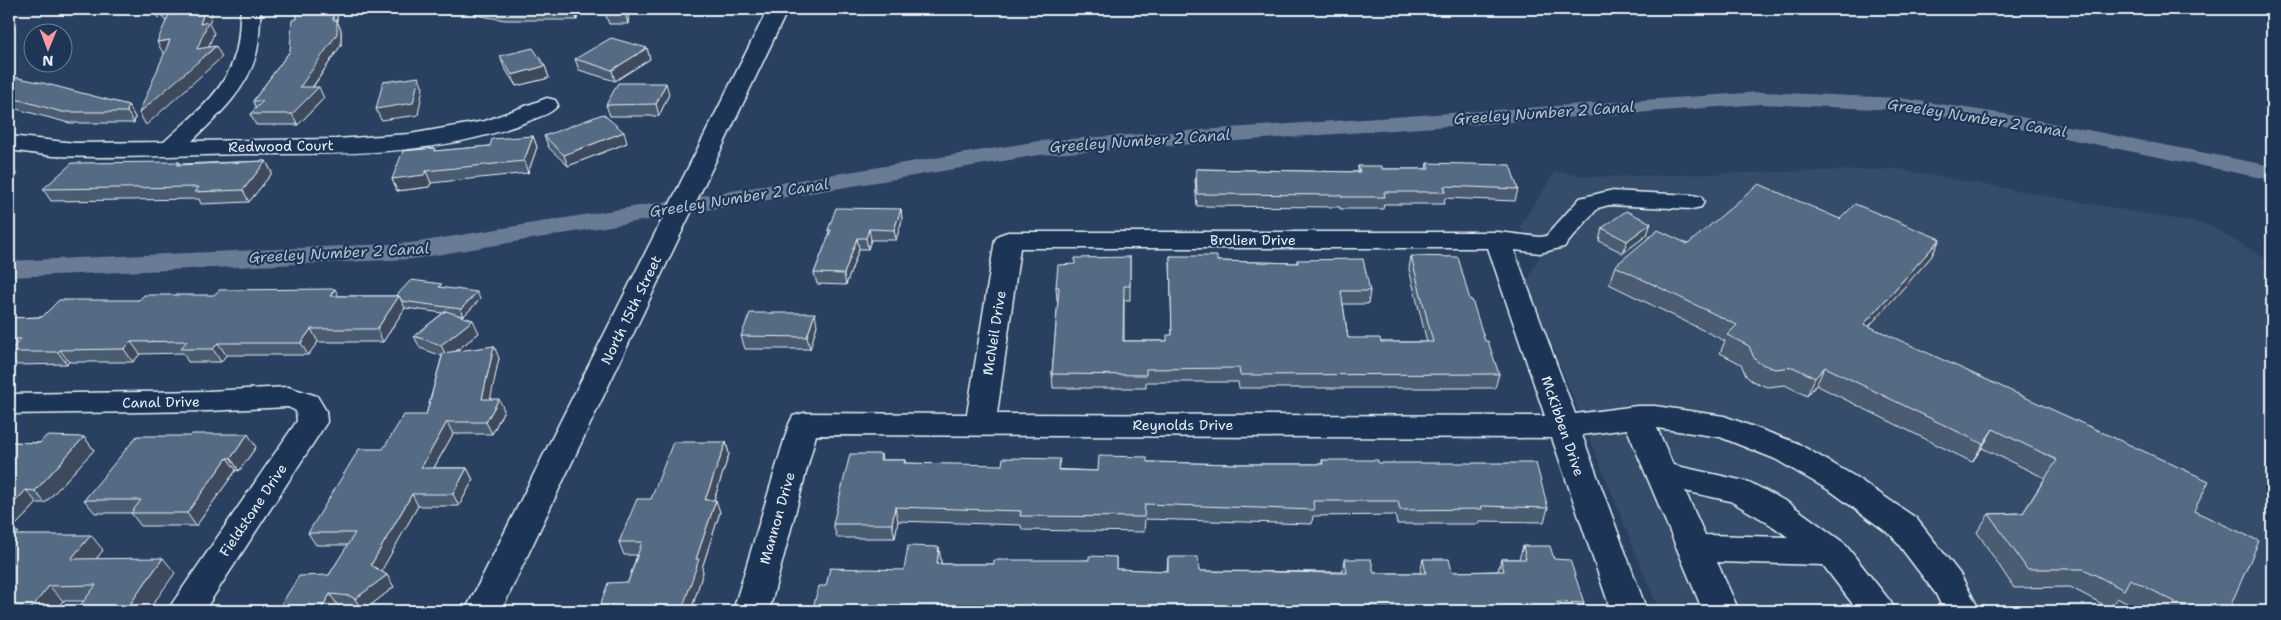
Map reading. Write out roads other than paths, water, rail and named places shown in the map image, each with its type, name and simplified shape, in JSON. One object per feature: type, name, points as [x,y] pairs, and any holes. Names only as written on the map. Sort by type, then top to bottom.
[{"type":"street","points":[[171,148],[219,100],[235,80],[246,54],[250,9]]},
{"type":"street","name":"North 15th Street","points":[[483,611],[778,9]]},
{"type":"street","name":"Redwood Court","points":[[9,143],[34,147],[85,149],[386,143],[484,128],[514,119],[547,105]]},
{"type":"street","name":"Brolien Drive","points":[[1008,240],[1498,240],[1540,245],[1555,242],[1589,203],[1597,200],[1609,198],[1692,202]]},
{"type":"street","name":"McNeil Drive","points":[[980,425],[1008,240]]},
{"type":"street","name":"McKibben Drive","points":[[1498,240],[1562,427],[1629,611]]},
{"type":"street","name":"Canal Drive","points":[[9,404],[208,401],[288,397],[298,398],[310,406]]},
{"type":"street","name":"Fieldstone Drive","points":[[185,611],[312,422],[313,411],[310,406]]},
{"type":"street","points":[[1637,417],[1721,611]]},
{"type":"street","name":"Reynolds Drive","points":[[804,424],[1562,427],[1637,417],[1655,417],[1724,427],[1786,451],[1843,484],[1904,527],[1948,584],[1962,611]]},
{"type":"street","name":"Mannon Drive","points":[[751,611],[804,424]]},
{"type":"street","points":[[1662,474],[1738,491],[1777,512],[1832,552],[1878,611]]},
{"type":"street","points":[[1694,548],[1832,552]]},
{"type":"waterway","name":"Greeley Number 2 Canal","points":[[9,269],[412,251],[1039,148],[1761,98],[1900,104],[2005,120],[2272,173]]}]
